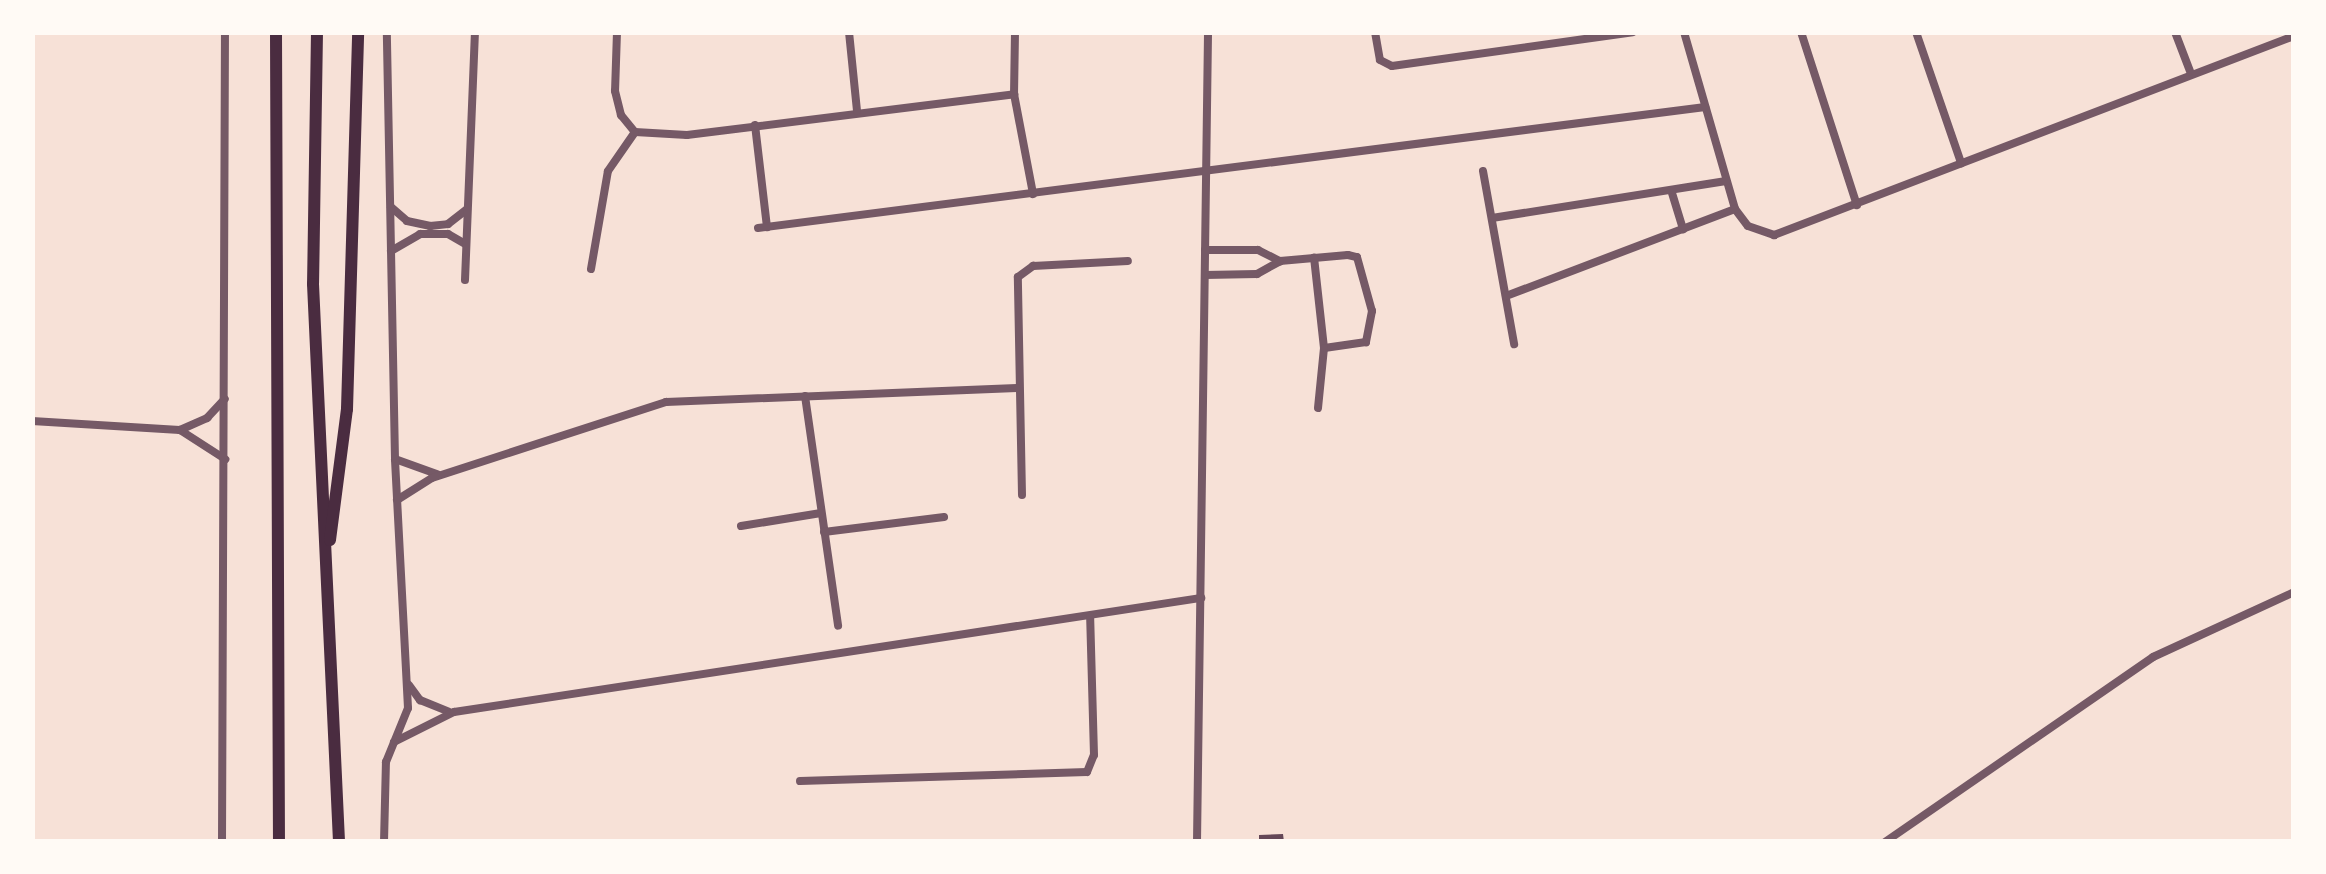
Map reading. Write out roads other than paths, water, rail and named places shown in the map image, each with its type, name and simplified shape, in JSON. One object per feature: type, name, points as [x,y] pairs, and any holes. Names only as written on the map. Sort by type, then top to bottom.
[{"type":"main road","points":[[276,32],[278,842]]},
{"type":"main road","points":[[317,32],[313,284],[338,842]]},
{"type":"main road","points":[[326,567],[347,409],[358,32]]},
{"type":"street","points":[[222,842],[227,397],[225,32]]},
{"type":"street","points":[[384,842],[385,772],[406,720],[407,680],[395,459],[388,32]]},
{"type":"street","points":[[465,280],[475,32]]},
{"type":"street","points":[[618,32],[615,91],[621,116],[636,132],[687,134],[857,110],[1014,94]]},
{"type":"street","points":[[849,32],[857,110]]},
{"type":"street","points":[[1015,32],[1014,94],[1033,194]]},
{"type":"street","points":[[1198,842],[1208,32]]},
{"type":"street","points":[[1375,32],[1380,60],[1392,66],[1633,32]]},
{"type":"street","points":[[1684,32],[1735,208],[1748,226],[1774,235],[2190,71],[2294,36]]},
{"type":"street","points":[[1801,32],[1857,205]]},
{"type":"street","points":[[1916,32],[1960,163]]},
{"type":"street","points":[[2174,32],[2190,71]]},
{"type":"street","points":[[755,125],[762,227],[1206,176],[1705,107]]},
{"type":"street","points":[[591,269],[608,172],[636,132]]},
{"type":"street","points":[[1484,171],[1514,344]]},
{"type":"street","points":[[1492,218],[1726,182]]},
{"type":"street","points":[[1672,193],[1683,230]]},
{"type":"street","points":[[390,207],[465,244]]},
{"type":"street","points":[[1506,296],[1735,208]]},
{"type":"street","points":[[391,251],[448,224],[466,209]]},
{"type":"street","points":[[1205,250],[1258,250],[1280,261]]},
{"type":"street","points":[[1205,276],[1257,274],[1280,261],[1357,257],[1372,311],[1366,342],[1324,348]]},
{"type":"street","points":[[1314,258],[1324,348],[1318,408]]},
{"type":"street","points":[[1022,495],[1015,290],[1022,272],[1128,261]]},
{"type":"street","points":[[397,500],[442,474],[666,402],[1017,388]]},
{"type":"street","points":[[805,396],[838,626]]},
{"type":"street","points":[[32,422],[180,430],[207,418],[227,397]]},
{"type":"street","points":[[180,430],[225,459]]},
{"type":"street","points":[[395,459],[442,474]]},
{"type":"street","points":[[741,526],[822,513]]},
{"type":"street","points":[[824,532],[944,517]]},
{"type":"street","points":[[1886,842],[2153,657],[2294,592]]},
{"type":"street","points":[[394,742],[454,712],[1201,598]]},
{"type":"street","points":[[800,781],[1086,772],[1094,755],[1090,616]]},
{"type":"street","points":[[407,680],[420,700],[454,712]]}]
